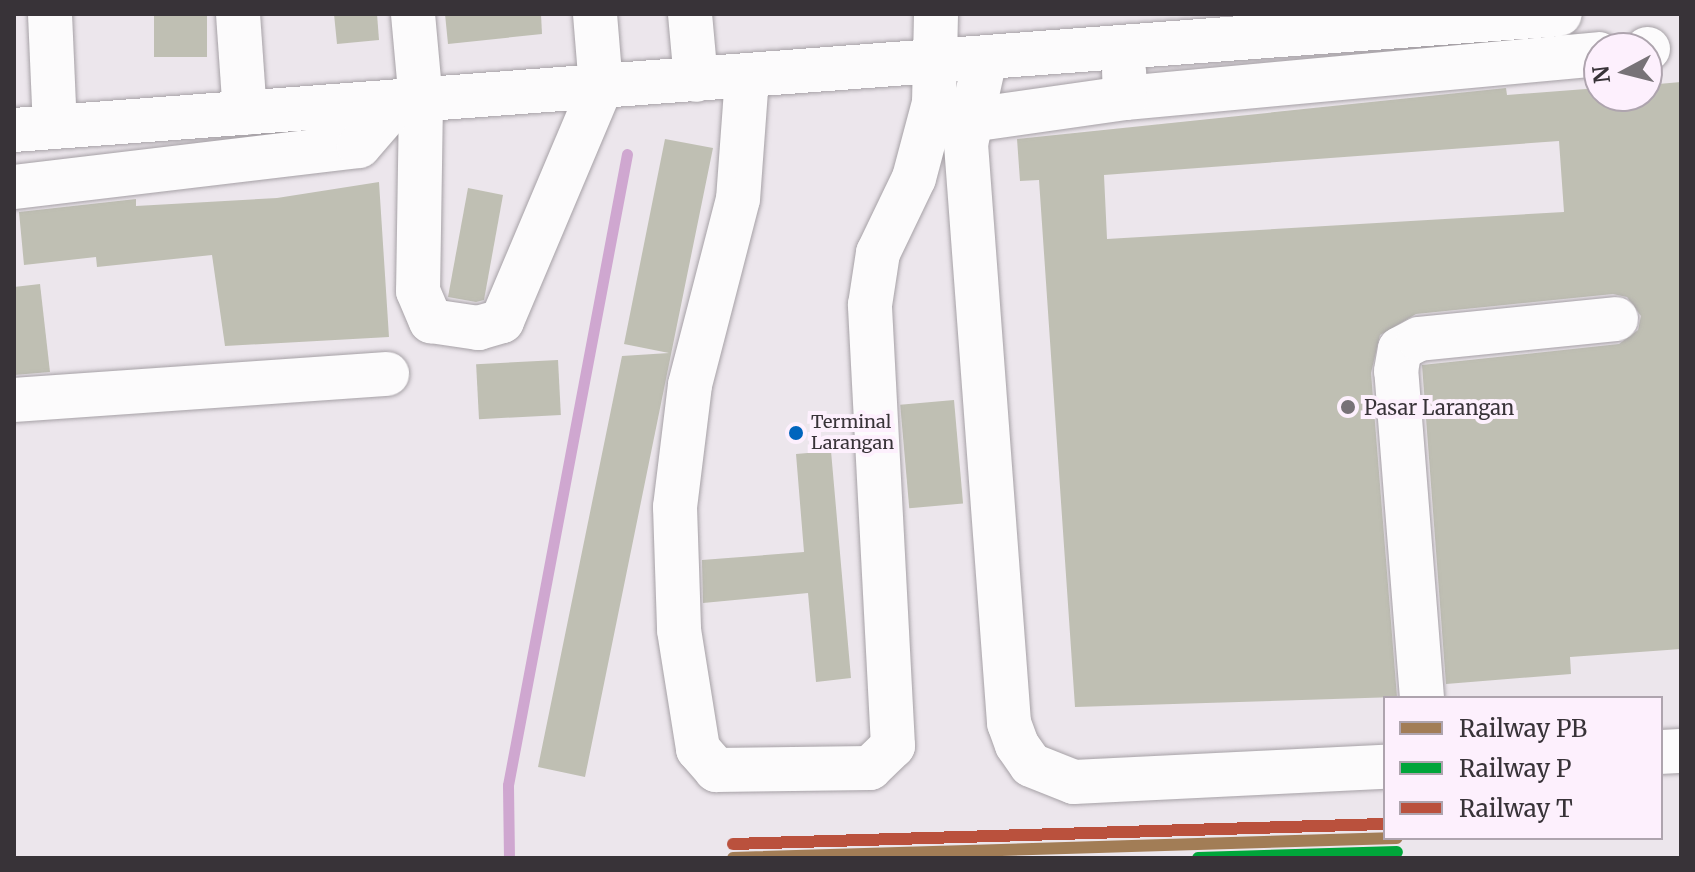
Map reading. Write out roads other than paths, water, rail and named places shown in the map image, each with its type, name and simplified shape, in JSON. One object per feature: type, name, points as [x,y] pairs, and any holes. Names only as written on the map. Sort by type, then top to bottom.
[{"type":"main road","points":[[50,14],[34,129],[1560,14]]},
{"type":"main road","points":[[238,14],[245,113]]},
{"type":"main road","points":[[413,14],[409,102],[418,291],[431,321],[478,328],[502,321],[601,87],[595,14]]},
{"type":"main road","points":[[690,14],[696,80]]},
{"type":"main road","points":[[747,77],[738,199],[690,385],[675,507],[679,630],[698,749],[716,770],[870,768],[893,746],[870,305],[878,253],[914,178],[939,63],[936,14]]},
{"type":"main road","points":[[1123,48],[1125,98]]},
{"type":"main road","points":[[971,120],[1125,98],[1583,55]]},
{"type":"main road","points":[[985,59],[966,144],[1009,723],[1017,745],[1031,765],[1074,782],[1383,767]]},
{"type":"main road","points":[[14,187],[359,146],[409,102]]},
{"type":"main road","points":[[1422,696],[1396,371],[1400,349],[1419,339],[1616,319]]},
{"type":"main road","points":[[14,400],[387,374]]},
{"type":"waterway","points":[[509,858],[508,785],[627,154]]},
{"type":"rail line","name":"T","points":[[733,844],[1383,824]]},
{"type":"rail line","name":"PB","points":[[733,858],[1383,838]]},
{"type":"rail line","name":"P","points":[[1198,858],[1397,852]]},
{"type":"place","name":"Pasar Larangan","points":[[1348,407]]},
{"type":"place","name":"Terminal Larangan","points":[[796,433]]}]
